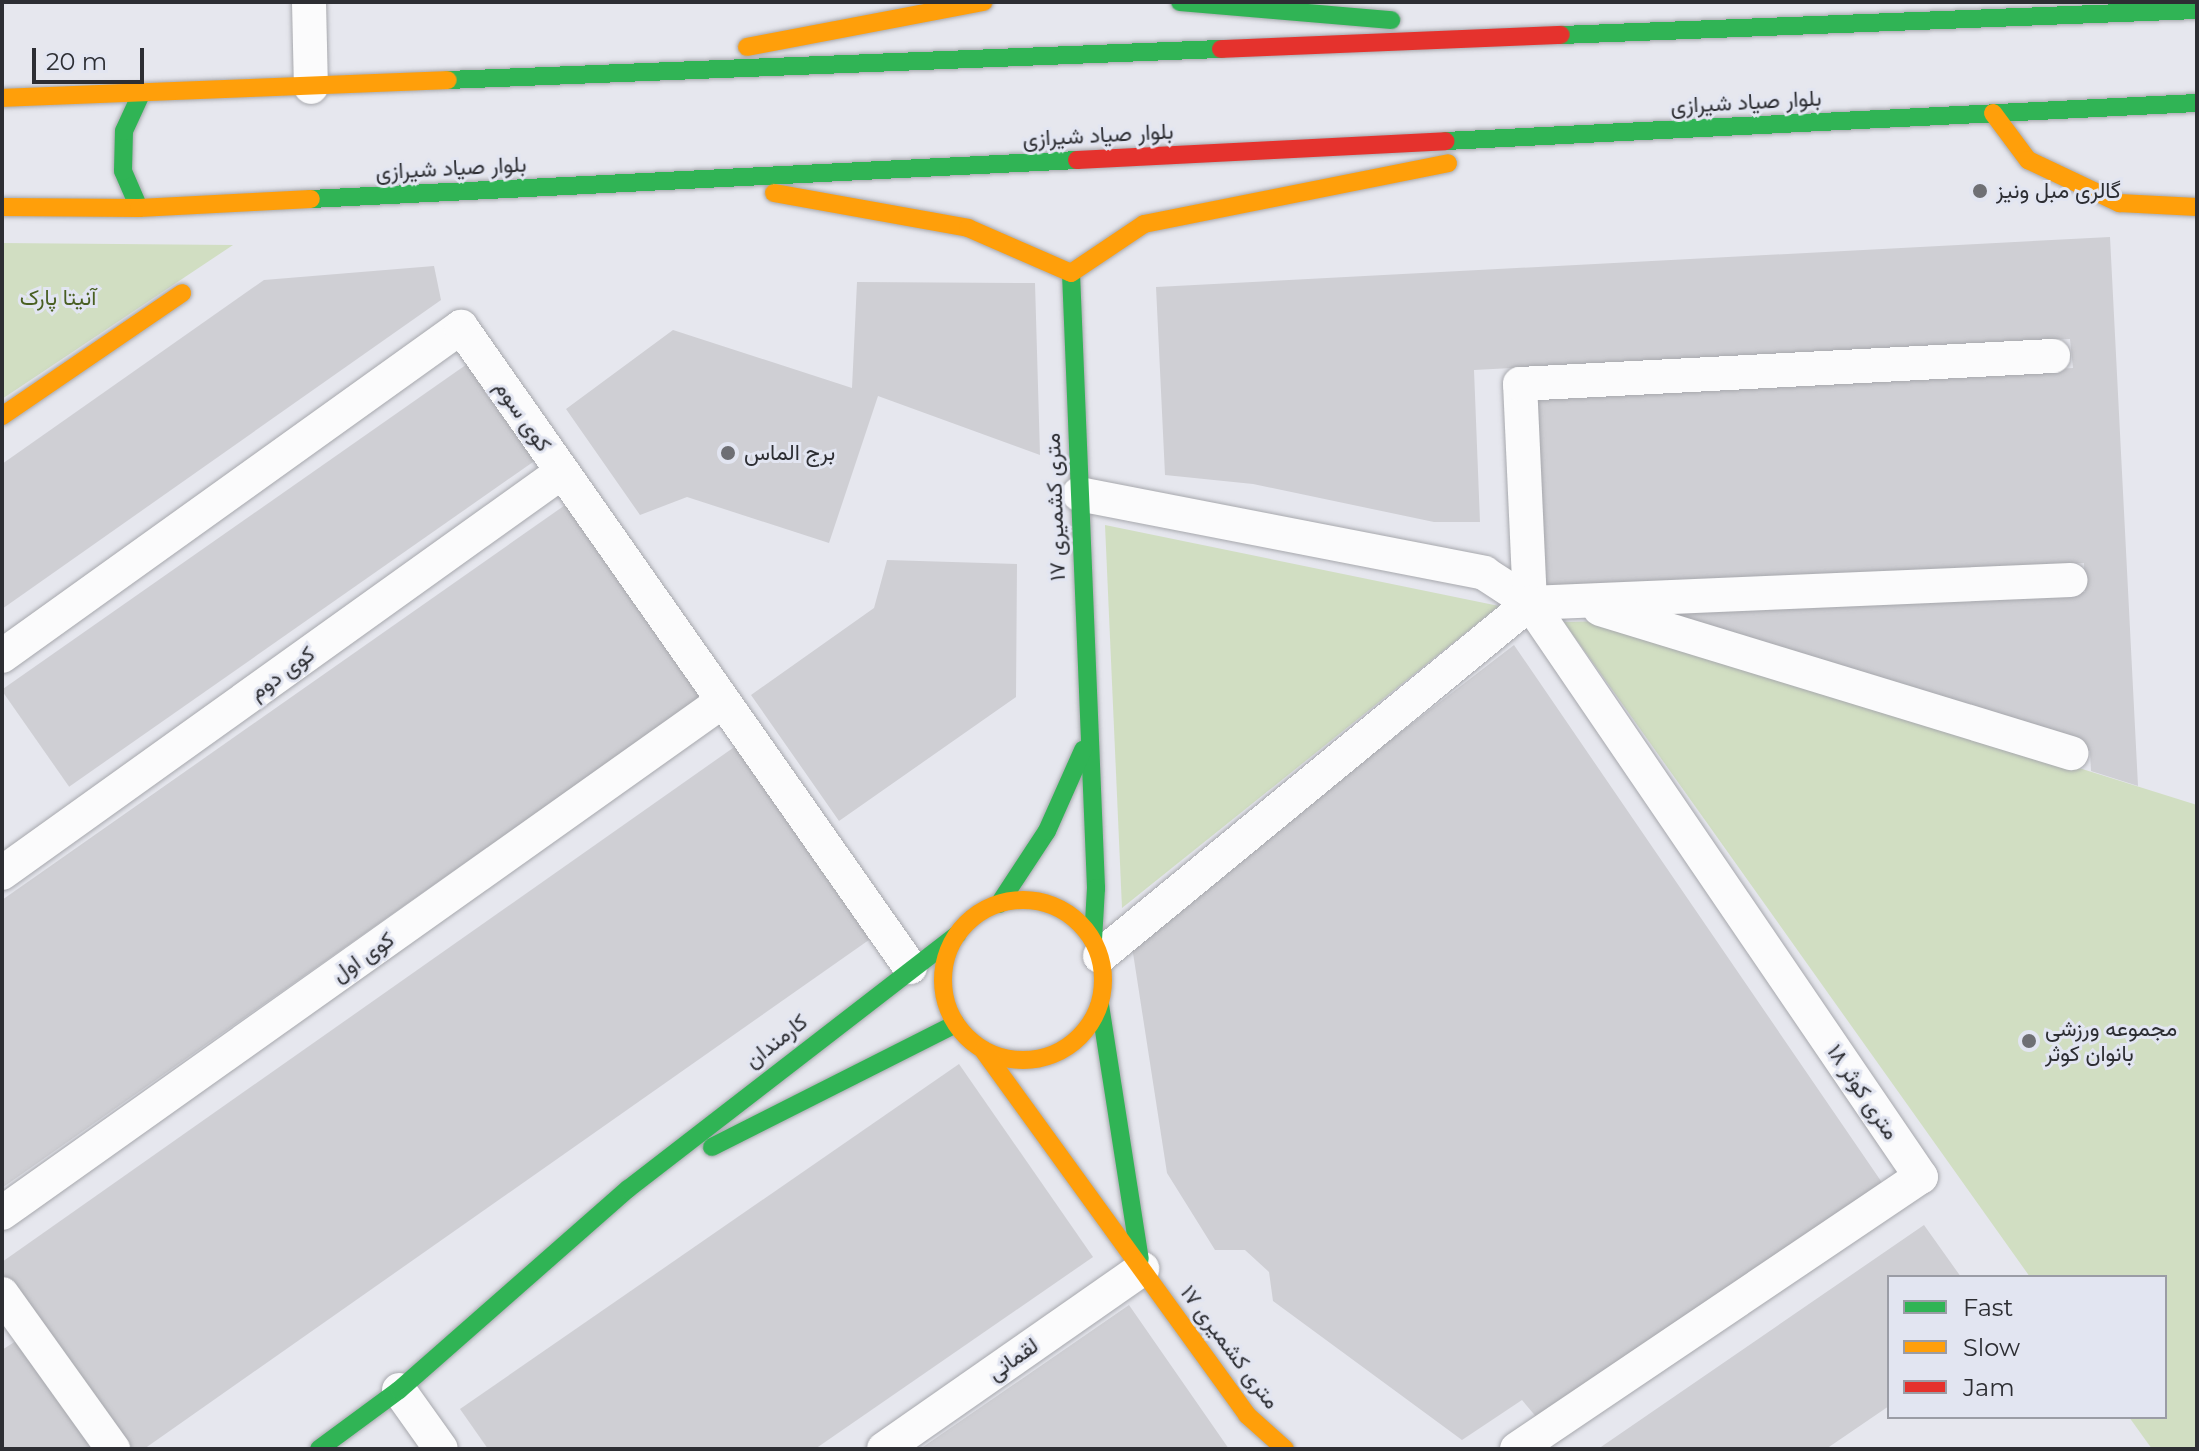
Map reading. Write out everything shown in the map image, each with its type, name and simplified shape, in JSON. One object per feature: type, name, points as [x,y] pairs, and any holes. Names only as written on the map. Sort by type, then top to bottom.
[{"type":"main road","points":[[580,77],[984,2]]},
{"type":"main road","points":[[1180,2],[1572,36]]},
{"type":"main road","points":[[1922,21],[1938,2]]},
{"type":"main road","points":[[2,98],[1572,36],[1922,21],[2161,6],[2197,10]]},
{"type":"main road","points":[[139,208],[123,171],[124,131],[141,94]]},
{"type":"main road","name":"بلوار صیاد شیرازی","points":[[2,207],[139,208],[2197,103]]},
{"type":"main road","points":[[1993,113],[2028,160],[2119,203],[2197,207]]},
{"type":"main road","points":[[696,180],[968,228],[1071,273],[1144,224],[1597,134]]},
{"type":"main road","name":"۱۷ متری کشمیری","points":[[1071,273],[1097,948]]},
{"type":"main road","points":[[2,416],[182,293]]},
{"type":"main road","points":[[999,904],[1047,831],[1087,740]]},
{"type":"main road","points":[[1100,1005],[1086,1030],[1065,1049],[1038,1059],[1010,1059],[983,1050],[956,1024],[943,980],[957,935],[975,916],[999,904],[1026,900],[1053,905],[1076,919],[1097,948],[1100,1005],[1142,1269]]},
{"type":"main road","name":"کارمندان","points":[[319,1449],[399,1390],[628,1189],[910,967],[957,935]]},
{"type":"main road","name":"کارمندان","points":[[628,1189],[956,1024]]},
{"type":"main road","name":"۱۷ متری کشمیری","points":[[983,1050],[1247,1415],[1285,1449]]},
{"type":"street","points":[[309,2],[311,87]]},
{"type":"street","name":"کوی سوم","points":[[2,656],[461,327],[910,967]]},
{"type":"street","points":[[1530,603],[1520,384],[2053,356]]},
{"type":"street","name":"کوی دوم","points":[[2,873],[562,472]]},
{"type":"street","points":[[1079,494],[1484,573],[1530,603],[2071,580]]},
{"type":"street","points":[[1577,602],[2071,753]]},
{"type":"street","points":[[1097,948],[1530,603]]},
{"type":"street","name":"۱۸ متری کوثر","points":[[1517,1449],[1921,1177],[1530,603]]},
{"type":"street","name":"کوی اول","points":[[2,1213],[723,701]]},
{"type":"street","name":"لقمانی","points":[[884,1449],[1142,1269]]},
{"type":"street","points":[[2,1294],[12,1330],[113,1449]]},
{"type":"street","points":[[399,1390],[441,1449]]},
{"type":"green space","name":"آنیتا پارک","points":[[2,243],[233,245],[2,399]]},
{"type":"green space","points":[[1105,525],[1499,606],[1122,908]]},
{"type":"green space","name":"مجموعه ورزشی بانوان کوثر","points":[[1610,621],[2197,805],[2197,1449],[2152,1449],[2130,1419],[2167,1419],[2167,1275],[2029,1275],[1564,622]]},
{"type":"building","points":[[2110,237],[2138,786],[2091,771],[2090,751],[2047,732],[1646,607],[2085,592],[2084,563],[1545,591],[1537,396],[2073,368],[2070,339],[1474,370],[1480,522],[1434,522],[1253,484],[1165,475],[1156,287]]},
{"type":"building","points":[[434,266],[441,300],[2,609],[2,464],[264,280]]},
{"type":"building","name":"برج الماس","points":[[857,282],[1035,283],[1040,455],[878,396],[829,543],[687,497],[640,515],[566,409],[673,330],[852,388]]},
{"type":"building","points":[[470,362],[538,459],[69,787],[2,690]]},
{"type":"building","points":[[568,503],[704,695],[2,1188],[2,900]]},
{"type":"building","points":[[887,560],[1017,564],[1016,697],[839,821],[751,695],[874,608]]},
{"type":"building","points":[[1514,645],[1883,1184],[1538,1419],[1522,1400],[1462,1440],[1273,1301],[1269,1272],[1245,1250],[1215,1250],[1167,1173],[1131,940]]},
{"type":"building","points":[[740,743],[876,935],[144,1449],[125,1449],[2,1275],[2,1262]]},
{"type":"building","points":[[959,1064],[1093,1257],[815,1449],[488,1449],[460,1409]]},
{"type":"building","points":[[1924,1225],[1960,1275],[1887,1275],[1887,1407],[1826,1449],[1598,1449]]},
{"type":"building","points":[[1129,1305],[1229,1449],[920,1449],[1029,1374]]},
{"type":"building","points":[[19,1339],[96,1449],[2,1449],[2,1350]]},
{"type":"traffic: fast","points":[[1180,2],[1391,20]]},
{"type":"traffic: fast","points":[[1561,35],[2197,10]]},
{"type":"traffic: fast","points":[[448,80],[1221,49]]},
{"type":"traffic: fast","points":[[139,208],[123,171],[124,131],[141,94]]},
{"type":"traffic: fast","points":[[1446,141],[2197,103]]},
{"type":"traffic: fast","points":[[311,199],[1077,160]]},
{"type":"traffic: fast","points":[[1071,273],[1096,888],[1093,940]]},
{"type":"traffic: fast","points":[[999,904],[1047,831],[1083,750]]},
{"type":"traffic: fast","points":[[319,1449],[399,1390],[628,1189],[957,935]]},
{"type":"traffic: fast","points":[[1100,1005],[1140,1259]]},
{"type":"traffic: fast","points":[[712,1147],[956,1024]]},
{"type":"traffic: slow","points":[[747,47],[984,2]]},
{"type":"traffic: slow","points":[[2,98],[448,80]]},
{"type":"traffic: slow","points":[[1993,113],[2028,160],[2119,203],[2197,207]]},
{"type":"traffic: slow","points":[[1071,273],[1144,224],[1448,163]]},
{"type":"traffic: slow","points":[[774,193],[968,228],[1071,273]]},
{"type":"traffic: slow","points":[[2,207],[139,208],[311,199]]},
{"type":"traffic: slow","points":[[2,416],[182,293]]},
{"type":"traffic: slow","points":[[1023,900],[1054,906],[1079,924],[1097,949],[1103,980],[1097,1011],[1079,1036],[1054,1054],[1023,1060],[992,1054],[967,1036],[949,1011],[943,980],[949,949],[967,924],[992,906],[1023,900]]},
{"type":"traffic: slow","points":[[983,1050],[1247,1415],[1285,1449]]},
{"type":"traffic: jam","points":[[1221,49],[1561,35]]},
{"type":"traffic: jam","points":[[1077,160],[1446,141]]},
{"type":"place","name":"گالری مبل ونیز","points":[[1980,191]]},
{"type":"place","name":"برج الماس","points":[[728,453]]},
{"type":"place","name":"مجموعه ورزشی بانوان کوثر","points":[[2029,1041]]}]
